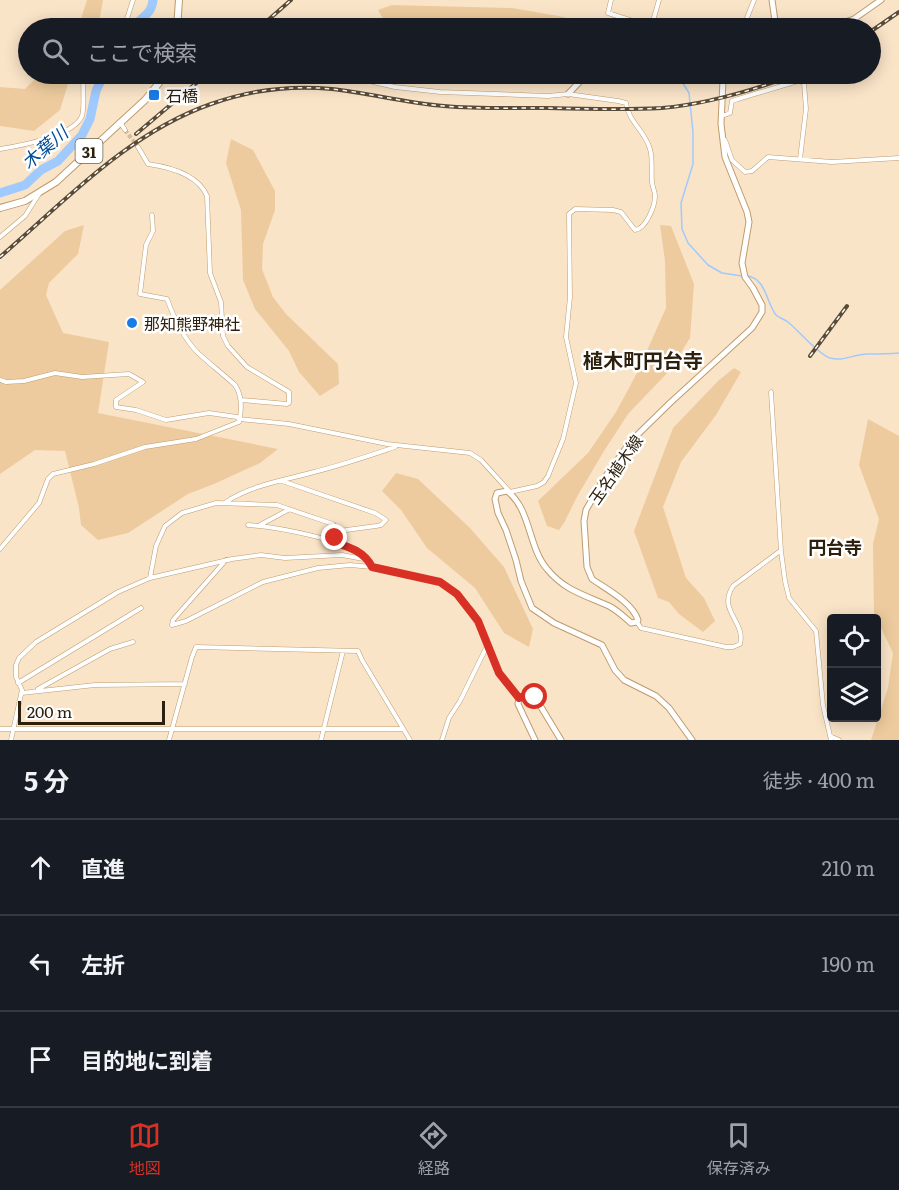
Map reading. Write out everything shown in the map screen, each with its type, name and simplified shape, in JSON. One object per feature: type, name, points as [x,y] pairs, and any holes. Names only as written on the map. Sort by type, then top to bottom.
[{"type":"main road","points":[[178,18],[179,0]]},
{"type":"main road","points":[[772,0],[775,18]]},
{"type":"main road","points":[[855,18],[881,0]]},
{"type":"main road","name":"31","points":[[0,208],[25,201],[56,182],[158,84]]},
{"type":"main road","points":[[568,94],[578,84]]},
{"type":"main road","name":"玉名植木線","points":[[637,622],[637,615],[624,602],[592,579],[589,574],[584,539],[586,510],[603,480],[631,441],[752,328],[762,312],[762,305],[745,278],[742,263],[749,222],[747,212],[728,169],[722,134],[723,84]]},
{"type":"main road","points":[[637,622],[631,623],[611,607],[572,591],[554,577],[538,554],[525,516],[510,492],[497,493],[495,499],[498,513],[516,560],[520,581],[532,608],[554,624],[602,645],[615,670],[624,680],[663,702],[692,740]]},
{"type":"main road","points":[[535,740],[518,704],[519,698],[527,695],[535,697],[561,740]]},
{"type":"street","points":[[127,18],[133,0]]},
{"type":"street","points":[[611,0],[608,13],[624,18]]},
{"type":"street","points":[[655,18],[659,0]]},
{"type":"street","points":[[747,18],[754,0]]},
{"type":"street","points":[[0,149],[27,144],[63,132],[73,126],[82,116],[84,84]]},
{"type":"street","points":[[0,380],[24,381],[55,373],[82,377],[129,374],[143,382],[116,400],[116,407],[136,410],[166,420],[209,413],[289,423],[399,446],[454,451],[476,456],[510,492],[537,486],[544,482],[562,439],[576,383],[566,337],[570,297],[569,214],[575,209],[613,210],[621,212],[634,230],[639,230],[653,205],[655,195],[650,150],[645,138],[628,114],[626,103],[568,94],[548,96],[440,92],[382,84]]},
{"type":"street","points":[[722,116],[730,113],[732,101],[788,84]]},
{"type":"street","points":[[800,159],[806,109],[804,84]]},
{"type":"street","points":[[120,122],[125,130]]},
{"type":"street","points":[[722,134],[732,159],[746,172],[752,171],[768,157],[832,162],[899,158]]},
{"type":"street","points":[[138,147],[148,164],[184,174],[205,191],[208,206],[210,273],[221,302],[223,336],[237,358],[247,367],[289,392],[290,403],[241,400]]},
{"type":"street","points":[[0,237],[25,216],[39,193]]},
{"type":"street","points":[[0,549],[39,503],[48,479],[53,474],[94,464],[139,448],[196,439],[237,423],[241,415],[239,391],[197,352],[172,314],[167,299],[140,294],[146,245],[153,231],[152,215]]},
{"type":"street","points":[[771,392],[781,551],[789,598],[816,631],[823,705],[830,738],[839,740]]},
{"type":"street","points":[[225,502],[244,492],[399,446]]},
{"type":"street","points":[[280,481],[375,513],[386,520],[381,525],[339,531]]},
{"type":"street","points":[[150,578],[156,546],[165,526],[182,513],[216,503],[277,505],[333,524],[339,531]]},
{"type":"street","points":[[260,525],[288,510]]},
{"type":"street","points":[[248,525],[260,525],[327,540],[358,551],[372,567]]},
{"type":"street","points":[[327,540],[335,538],[339,531]]},
{"type":"street","points":[[637,622],[641,628],[660,633],[733,647],[740,644],[740,632],[729,609],[728,594],[733,586],[781,551]]},
{"type":"street","points":[[11,740],[22,693],[16,677],[19,658],[36,642],[84,611],[150,578],[226,560],[261,555],[285,558],[342,555],[369,561]]},
{"type":"street","points":[[226,560],[173,620],[172,625],[270,580],[318,568],[350,565],[423,577],[446,585],[471,609],[499,673],[519,698]]},
{"type":"street","points":[[18,683],[141,608]]},
{"type":"street","points":[[35,691],[110,649],[133,642]]},
{"type":"street","points":[[442,740],[449,718],[460,701],[488,644]]},
{"type":"street","points":[[168,740],[196,647],[358,651],[410,740]]},
{"type":"street","points":[[321,740],[343,651]]},
{"type":"street","points":[[22,693],[95,685],[185,684]]},
{"type":"street","points":[[0,729],[403,729]]},
{"type":"shaded area","points":[[87,0],[103,0],[100,18],[81,18]]},
{"type":"shaded area","points":[[392,5],[512,8],[565,18],[382,18],[378,10]]},
{"type":"shaded area","points":[[30,84],[68,84],[60,110],[34,131],[0,126],[0,87],[25,89]]},
{"type":"shaded area","points":[[231,139],[253,150],[275,191],[275,210],[263,244],[262,269],[273,297],[286,314],[338,364],[339,384],[320,396],[299,372],[289,351],[255,309],[243,280],[241,210],[226,163]]},
{"type":"shaded area","points":[[84,225],[78,254],[49,283],[46,295],[63,333],[109,342],[98,413],[278,449],[260,463],[188,494],[128,533],[98,540],[81,525],[65,451],[35,450],[0,474],[0,290],[65,231]]},
{"type":"shaded area","points":[[660,225],[671,226],[694,284],[690,338],[671,369],[628,414],[559,530],[547,526],[538,501],[588,453],[616,412],[637,373],[666,308],[665,261]]},
{"type":"shaded area","points":[[734,368],[741,372],[716,415],[681,462],[663,507],[686,578],[704,598],[715,621],[703,632],[679,614],[669,602],[658,598],[634,531],[673,428],[718,381]]},
{"type":"shaded area","points":[[868,419],[899,436],[899,740],[871,740],[877,722],[881,722],[881,709],[888,688],[893,653],[881,628],[881,614],[874,613],[873,544],[879,519],[859,465]]},
{"type":"shaded area","points":[[396,473],[418,479],[470,528],[504,567],[533,629],[529,647],[504,633],[475,588],[427,548],[401,510],[382,491]]},
{"type":"waterway","points":[[143,18],[148,13],[153,0]]},
{"type":"waterway","name":"木葉川","points":[[0,193],[25,185],[41,170],[58,161],[82,135],[90,119],[99,84]]},
{"type":"waterway","points":[[683,84],[689,93],[693,164],[681,203],[682,229],[688,243],[708,265],[722,273],[742,276]]},
{"type":"waterway","points":[[747,276],[758,281],[762,286],[776,315],[788,322],[825,356],[839,359],[862,354],[899,353]]},
{"type":"tunnel","points":[[125,130],[138,147]]},
{"type":"railway","points":[[270,18],[291,0]]},
{"type":"railway","points":[[881,24],[899,12]]},
{"type":"railway","points":[[136,134],[195,84]]},
{"type":"railway","points":[[0,257],[73,192],[125,150],[152,132],[181,117],[211,104],[241,95],[286,88],[317,88],[457,107],[648,109],[714,100],[768,84]]},
{"type":"railway","points":[[810,356],[847,306]]},
{"type":"place","name":"石橋","points":[[154,95]]},
{"type":"place","name":"那知熊野神社","points":[[132,323]]},
{"type":"district","name":"植木町円台寺","points":[[643,359]]},
{"type":"district","name":"円台寺","points":[[835,546]]},
{"type":"route","points":[[335,538],[327,540],[363,554],[372,567],[423,577],[446,585],[471,609],[486,638],[499,673],[519,698],[527,695],[535,697]]}]
